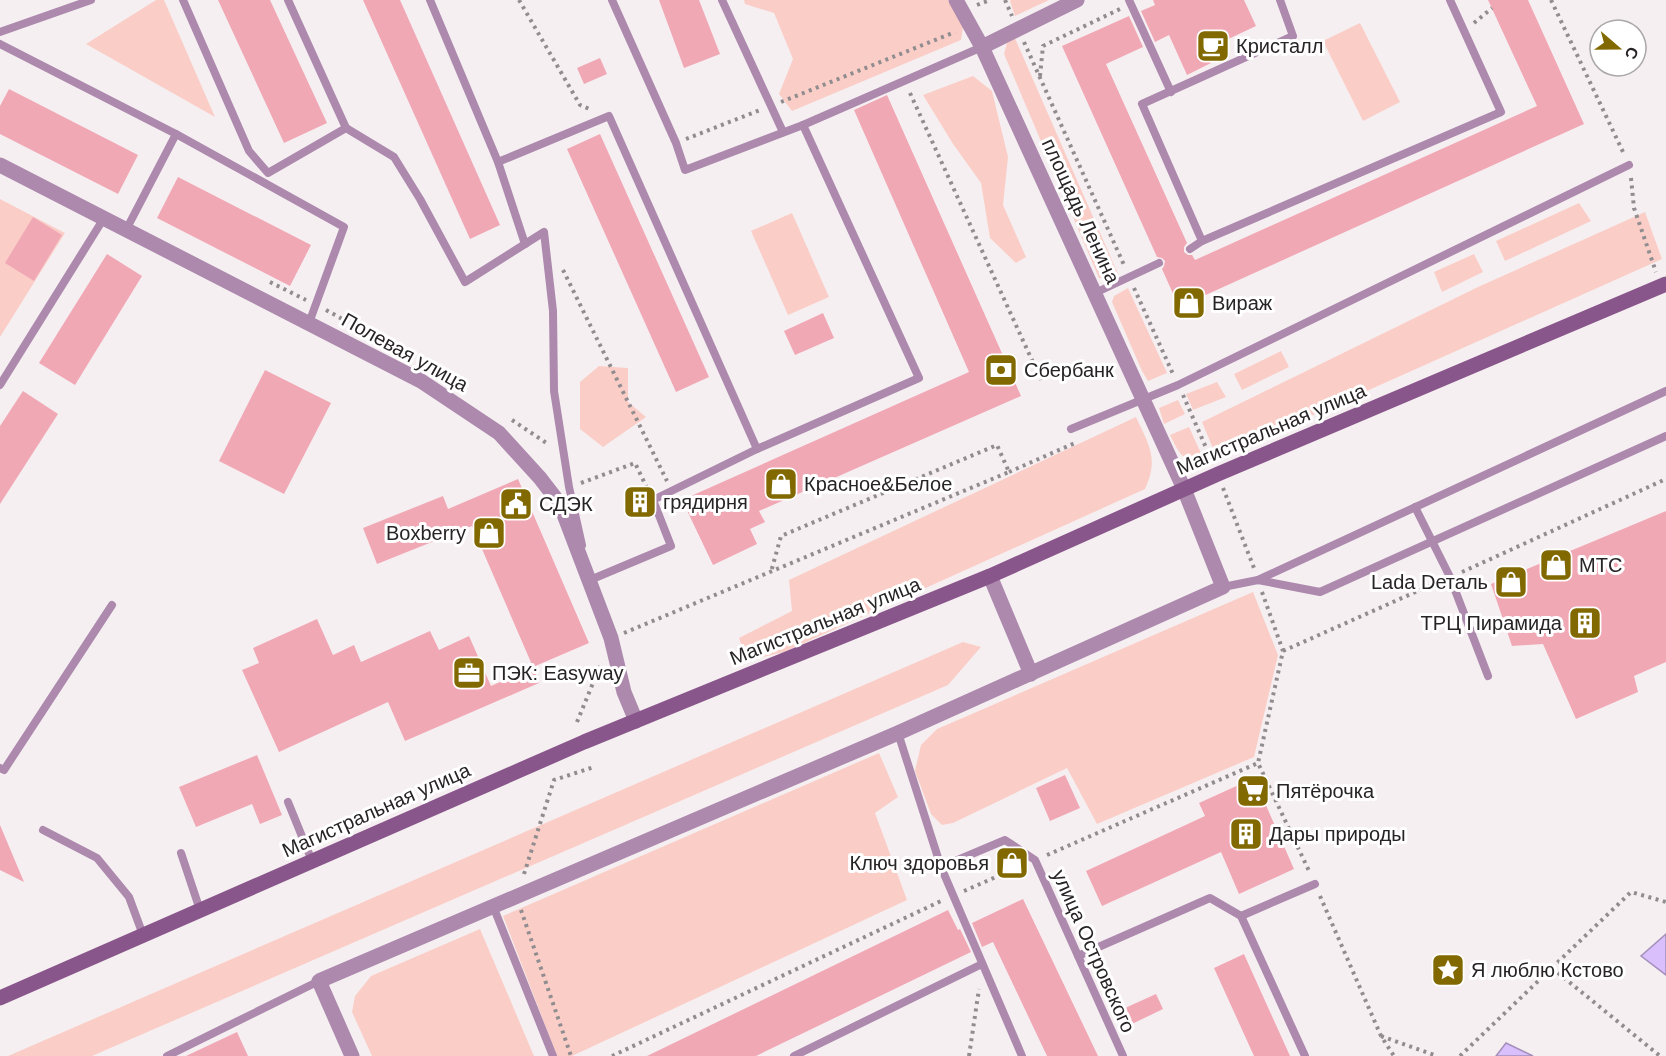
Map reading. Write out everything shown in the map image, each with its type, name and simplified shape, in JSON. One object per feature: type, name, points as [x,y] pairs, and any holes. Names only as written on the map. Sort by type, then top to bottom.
[{"type":"main road","name":"Магистральная улица","points":[[0,998],[636,721],[990,576],[1218,474],[1664,285]]},
{"type":"street","points":[[982,47],[1077,0]]},
{"type":"street","name":"площадь Ленина","points":[[959,6],[982,47],[1095,292],[1184,489],[1223,587]]},
{"type":"street","name":"Полевая улица","points":[[1,169],[104,218],[421,381],[499,433],[560,504],[611,638],[624,692],[636,721]]},
{"type":"street","points":[[990,576],[1030,674]]},
{"type":"street","points":[[352,1056],[319,981],[898,733],[1223,587]]},
{"type":"lane","points":[[0,32],[91,0]]},
{"type":"lane","points":[[183,0],[249,151],[268,172],[346,128]]},
{"type":"lane","points":[[288,0],[346,128],[394,157],[420,199],[465,282],[544,232],[553,311],[554,391],[569,487],[590,580],[671,546],[653,500],[757,449],[920,378],[803,125]]},
{"type":"lane","points":[[430,0],[498,162],[525,244]]},
{"type":"lane","points":[[612,0],[686,170],[803,125],[982,47]]},
{"type":"lane","points":[[722,0],[783,132]]},
{"type":"lane","points":[[1129,0],[1171,92]]},
{"type":"lane","points":[[1203,242],[1142,104],[1293,36],[1280,0]]},
{"type":"lane","points":[[1190,249],[1501,112],[1450,0]]},
{"type":"lane","points":[[0,44],[176,134],[344,227],[309,323]]},
{"type":"lane","points":[[498,162],[609,116],[757,449]]},
{"type":"lane","points":[[126,230],[176,134]]},
{"type":"lane","points":[[1071,429],[1178,385],[1629,165]]},
{"type":"lane","points":[[0,385],[104,218]]},
{"type":"lane","points":[[1095,292],[1159,263]]},
{"type":"lane","points":[[1223,587],[1258,580],[1666,392]]},
{"type":"lane","points":[[1258,580],[1320,592],[1666,436]]},
{"type":"lane","points":[[1415,507],[1450,577],[1488,676]]},
{"type":"lane","points":[[0,768],[4,770],[112,605]]},
{"type":"lane","points":[[898,733],[941,867],[1022,1056]]},
{"type":"lane","points":[[288,802],[312,861]]},
{"type":"lane","points":[[43,830],[97,858],[129,897],[143,935]]},
{"type":"lane","points":[[941,867],[1005,840],[1035,860]]},
{"type":"lane","points":[[181,853],[200,910]]},
{"type":"lane","name":"улица Островского","points":[[1035,860],[1122,1056]]},
{"type":"lane","points":[[1241,916],[1315,884]]},
{"type":"lane","points":[[1078,956],[1210,898],[1241,916],[1305,1056]]},
{"type":"lane","points":[[494,906],[553,1056]]},
{"type":"lane","points":[[794,1056],[982,964]]},
{"type":"lane","points":[[167,1056],[319,981]]},
{"type":"path","points":[[519,0],[580,105],[609,116]]},
{"type":"path","points":[[676,143],[961,30],[959,6],[990,0]]},
{"type":"path","points":[[1040,78],[1043,46],[1121,9],[1123,0]]},
{"type":"path","points":[[1551,0],[1629,165],[1634,208],[1664,285]]},
{"type":"path","points":[[1464,33],[1492,8]]},
{"type":"path","points":[[1018,29],[1218,474],[1258,580],[1283,651],[1258,763],[1315,884],[1381,1036],[1394,1056]]},
{"type":"path","points":[[904,81],[1041,380]]},
{"type":"path","points":[[559,263],[672,491]]},
{"type":"path","points":[[577,722],[611,638],[771,572],[1010,472],[997,445],[782,536],[771,572]]},
{"type":"path","points":[[569,487],[635,463],[653,500]]},
{"type":"path","points":[[1283,651],[1666,479]]},
{"type":"path","points":[[612,1056],[953,896],[1258,763]]},
{"type":"path","points":[[1460,1056],[1631,892],[1666,902]]},
{"type":"path","points":[[969,1056],[982,964]]},
{"type":"path","points":[[1552,968],[1660,1056]]},
{"type":"path","points":[[1381,1036],[1437,1056]]},
{"type":"shaded area","points":[[156,0],[164,0],[215,117],[86,44]]},
{"type":"shaded area","points":[[744,0],[948,0],[963,27],[961,40],[792,111],[779,94],[793,59],[774,13],[745,4]]},
{"type":"shaded area","points":[[1011,0],[1049,0],[1015,16]]},
{"type":"shaded area","points":[[1360,23],[1400,102],[1363,121],[1323,41]]},
{"type":"shaded area","points":[[1014,36],[1118,274],[1109,279],[1099,278],[1004,54],[1007,43]]},
{"type":"shaded area","points":[[973,76],[992,91],[1008,157],[1003,205],[1026,257],[1016,263],[990,238],[981,183],[953,144],[923,95]]},
{"type":"shaded area","points":[[0,199],[65,233],[0,337]]},
{"type":"shaded area","points":[[1579,203],[1591,221],[1505,261],[1496,241]]},
{"type":"shaded area","points":[[1645,212],[1662,259],[1217,458],[1202,422],[1478,287]]},
{"type":"shaded area","points":[[792,213],[829,297],[788,315],[751,231]]},
{"type":"shaded area","points":[[1474,254],[1483,272],[1442,292],[1434,272]]},
{"type":"shaded area","points":[[1128,288],[1167,373],[1148,381],[1112,302],[1114,296]]},
{"type":"shaded area","points":[[1281,351],[1289,367],[1242,390],[1234,374]]},
{"type":"shaded area","points":[[599,366],[628,368],[628,402],[646,417],[603,447],[580,429],[580,382]]},
{"type":"shaded area","points":[[1217,382],[1226,397],[1193,410],[1186,394]]},
{"type":"shaded area","points":[[1178,400],[1185,414],[1164,424],[1159,408]]},
{"type":"shaded area","points":[[1136,417],[1151,452],[1152,460],[1145,489],[784,652],[747,661],[739,638],[792,611],[789,580]]},
{"type":"shaded area","points":[[1189,427],[1205,462],[1192,461],[1183,456],[1170,435]]},
{"type":"shaded area","points":[[1253,592],[1278,655],[1254,757],[1097,824],[1067,768],[953,823],[942,825],[931,814],[915,771],[921,745],[937,729]]},
{"type":"shaded area","points":[[963,642],[981,647],[948,685],[92,1056],[8,1056]]},
{"type":"shaded area","points":[[879,753],[898,797],[875,813],[907,900],[572,1056],[557,1056],[503,916]]},
{"type":"shaded area","points":[[480,929],[534,1056],[372,1056],[352,1012],[355,996],[371,976]]},
{"type":"shaded area","points":[[1666,934],[1666,975],[1641,956]]},
{"type":"shaded area","points":[[1506,1043],[1533,1056],[1496,1056]]},
{"type":"building","points":[[218,0],[270,0],[327,123],[284,143]]},
{"type":"building","points":[[363,0],[400,0],[500,225],[470,239]]},
{"type":"building","points":[[659,0],[699,0],[720,54],[684,68]]},
{"type":"building","points":[[1153,0],[1244,0],[1256,26],[1205,50],[1211,63],[1187,75],[1169,35],[1155,42],[1141,11],[1155,5]]},
{"type":"building","points":[[1488,0],[1528,0],[1584,124],[1179,307],[1162,269],[1165,261],[1157,257],[1062,46],[1129,16],[1143,47],[1106,64],[1187,243],[1184,252],[1192,255],[1195,260],[1537,106]]},
{"type":"building","points":[[600,58],[607,74],[584,84],[577,68]]},
{"type":"building","points":[[9,89],[138,155],[118,194],[0,134],[0,106]]},
{"type":"building","points":[[887,95],[1021,396],[759,511],[765,522],[750,529],[757,544],[713,565],[682,500],[969,372],[854,110]]},
{"type":"building","points":[[600,134],[709,377],[676,392],[567,149]]},
{"type":"building","points":[[178,177],[311,245],[290,286],[157,218]]},
{"type":"building","points":[[33,217],[62,235],[34,281],[5,263]]},
{"type":"building","points":[[107,254],[142,276],[75,385],[39,363]]},
{"type":"building","points":[[823,313],[834,338],[795,355],[784,331]]},
{"type":"building","points":[[265,370],[331,403],[284,494],[219,461]]},
{"type":"building","points":[[23,391],[58,414],[0,504],[0,426]]},
{"type":"building","points":[[518,479],[589,643],[533,667],[472,526],[377,564],[363,528],[443,496],[448,509]]},
{"type":"building","name":"ТРЦ Пирамида","points":[[1666,511],[1666,662],[1634,676],[1638,692],[1576,719],[1543,644],[1512,646],[1491,584]]},
{"type":"building","points":[[317,619],[333,655],[354,645],[361,662],[430,631],[439,650],[469,636],[491,686],[533,667],[539,683],[405,741],[388,702],[279,752],[242,670],[259,663],[253,648]]},
{"type":"building","points":[[257,755],[282,815],[260,824],[252,804],[196,827],[179,787]]},
{"type":"building","points":[[1065,775],[1080,808],[1050,821],[1036,788]]},
{"type":"building","points":[[1254,778],[1294,869],[1239,894],[1221,852],[1102,906],[1086,871],[1205,816],[1199,803]]},
{"type":"building","points":[[0,825],[24,882],[0,870]]},
{"type":"building","points":[[1023,899],[1098,1056],[1047,1056],[993,942],[982,947],[972,923]]},
{"type":"building","points":[[948,910],[971,952],[756,1056],[647,1056]]},
{"type":"building","points":[[1244,954],[1290,1056],[1254,1056],[1214,968]]},
{"type":"building","points":[[1156,994],[1163,1009],[1132,1024],[1125,1008]]},
{"type":"building","points":[[237,1032],[248,1056],[186,1056]]},
{"type":"place","name":"Кристалл","points":[[1213,46]]},
{"type":"place","name":"Вираж","points":[[1189,303]]},
{"type":"place","name":"Сбербанк","points":[[1001,370]]},
{"type":"place","name":"Красное&Белое","points":[[781,484]]},
{"type":"place","name":"грядирня","points":[[640,502]]},
{"type":"place","name":"СДЭК","points":[[516,504]]},
{"type":"place","name":"Boxberry","points":[[489,533]]},
{"type":"place","name":"МТС","points":[[1556,565]]},
{"type":"place","name":"Lada Dеталь","points":[[1511,582]]},
{"type":"place","name":"ТРЦ Пирамида","points":[[1585,623]]},
{"type":"place","name":"ПЭК: Easyway","points":[[469,673]]},
{"type":"place","name":"Пятёрочка","points":[[1253,791]]},
{"type":"place","name":"Дары природы","points":[[1246,834]]},
{"type":"place","name":"Ключ здоровья","points":[[1012,863]]},
{"type":"place","name":"Я люблю Кстово","points":[[1448,970]]}]
